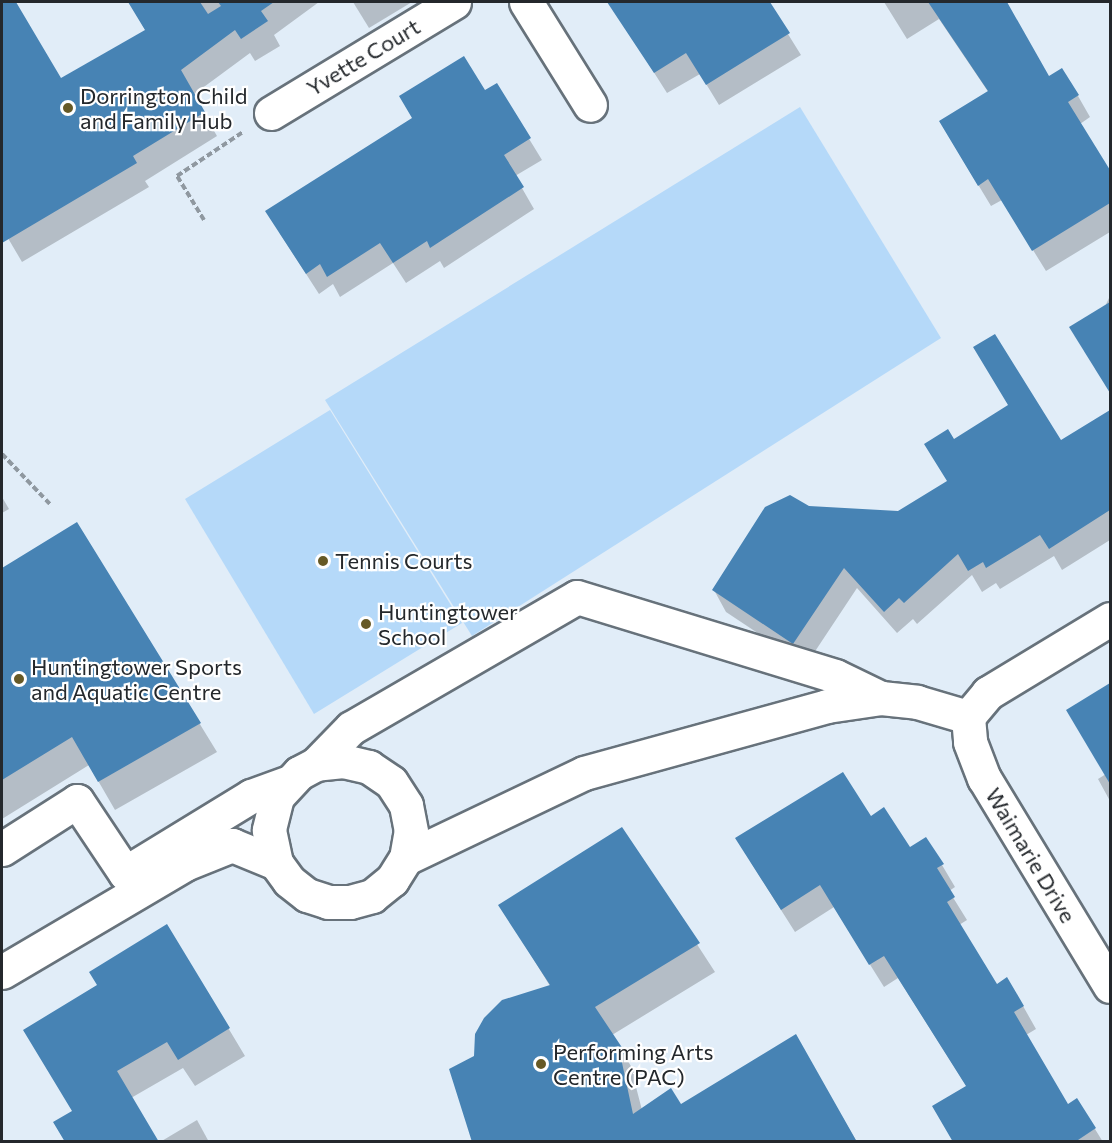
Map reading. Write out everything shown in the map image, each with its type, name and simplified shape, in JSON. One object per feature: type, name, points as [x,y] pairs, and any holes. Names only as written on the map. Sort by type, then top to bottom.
[{"type":"street","name":"Yvette Court","points":[[271,113],[454,2]]},
{"type":"street","points":[[526,2],[590,105]]},
{"type":"street","points":[[2,849],[77,801],[125,873],[251,796],[287,783],[316,764],[351,728],[577,597],[835,676],[881,698]]},
{"type":"street","points":[[406,858],[584,773],[826,706],[881,698],[917,702],[968,717],[988,693],[1110,619]]},
{"type":"street","name":"Waimarie Drive","points":[[968,717],[970,742],[984,778],[1110,986]]},
{"type":"street","points":[[287,783],[278,797],[269,830],[276,863],[289,881],[307,895],[328,902],[350,902],[372,896],[392,880],[406,858],[411,831],[406,805],[391,782],[369,766],[343,760],[316,764]]},
{"type":"street","points":[[2,972],[185,864],[232,845],[276,863]]},
{"type":"path","points":[[204,220],[177,176],[271,113]]},
{"type":"path","points":[[2,454],[50,504]]},
{"type":"shaded area","points":[[800,107],[941,338],[472,636],[325,400]]},
{"type":"shaded area","name":"Tennis Courts","points":[[330,410],[462,623],[314,714],[185,499]]},
{"type":"building","name":"Dorrington Child and Family Hub","points":[[2,2],[16,2],[61,78],[145,30],[128,2],[200,2],[208,14],[221,6],[218,2],[274,2],[261,11],[268,21],[241,39],[235,30],[181,70],[205,112],[133,156],[137,163],[2,243]]},
{"type":"building","points":[[607,2],[770,2],[790,33],[706,85],[686,53],[654,73]]},
{"type":"building","points":[[928,2],[1007,2],[1049,76],[1062,68],[1079,95],[1068,102],[1110,170],[1110,203],[1032,251],[988,179],[978,186],[939,121],[988,91]]},
{"type":"building","points":[[464,56],[485,90],[497,83],[531,138],[504,155],[524,187],[430,248],[427,241],[393,263],[380,243],[327,277],[320,264],[306,274],[265,211],[412,118],[399,96]]},
{"type":"building","points":[[1110,302],[1110,393],[1069,327]]},
{"type":"building","points":[[995,334],[1061,440],[1110,410],[1110,510],[1049,549],[1040,535],[986,568],[983,562],[968,571],[958,554],[904,603],[899,598],[884,612],[844,568],[793,644],[712,590],[765,507],[790,495],[809,506],[898,511],[947,481],[924,444],[948,429],[954,439],[1008,405],[973,347]]},
{"type":"building","points":[[77,522],[201,723],[98,782],[72,737],[2,780],[2,568]]},
{"type":"building","points":[[1110,683],[1110,784],[1066,710]]},
{"type":"building","points":[[843,772],[871,816],[884,807],[910,847],[926,837],[944,864],[937,868],[955,897],[947,902],[997,984],[1007,977],[1024,1006],[1014,1012],[1068,1104],[1077,1098],[1096,1128],[1075,1142],[953,1142],[932,1106],[966,1086],[884,956],[869,965],[820,885],[781,910],[735,838]]},
{"type":"building","points":[[622,827],[700,943],[595,1007],[625,1052],[621,1058],[633,1114],[671,1088],[681,1104],[796,1034],[857,1142],[472,1142],[449,1069],[474,1056],[475,1034],[484,1018],[502,1000],[550,985],[498,905]]},
{"type":"building","points":[[167,924],[230,1028],[178,1060],[167,1042],[117,1071],[159,1142],[65,1142],[53,1122],[72,1111],[23,1030],[97,985],[89,972]]},
{"type":"place","name":"Dorrington Child and Family Hub","points":[[68,108]]},
{"type":"place","name":"Tennis Courts","points":[[323,561]]},
{"type":"place","name":"Huntingtower School","points":[[366,624]]},
{"type":"place","name":"Huntingtower Sports and Aquatic Centre","points":[[19,679]]},
{"type":"place","name":"Performing Arts Centre (PAC)","points":[[541,1064]]}]
